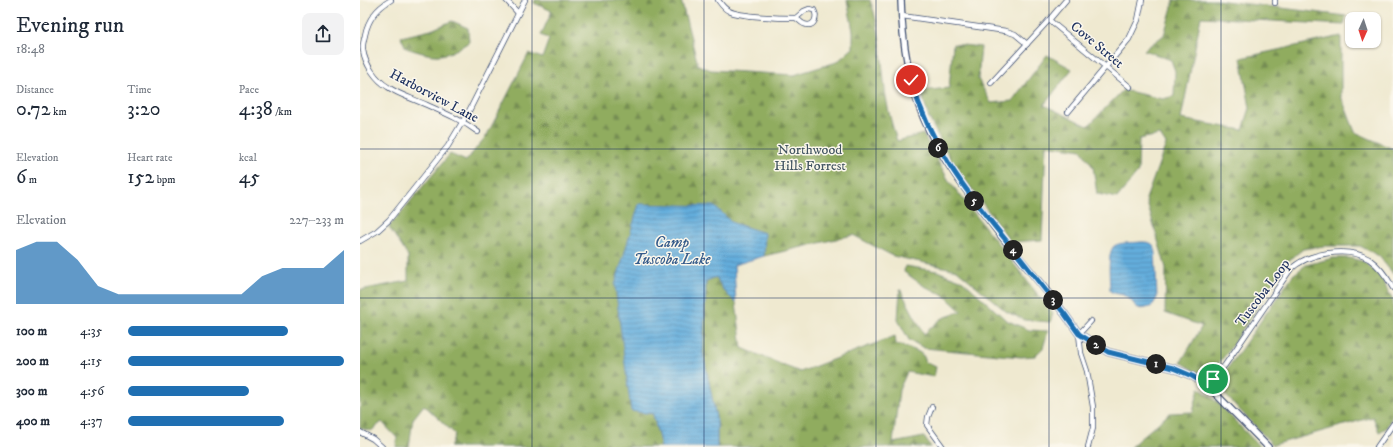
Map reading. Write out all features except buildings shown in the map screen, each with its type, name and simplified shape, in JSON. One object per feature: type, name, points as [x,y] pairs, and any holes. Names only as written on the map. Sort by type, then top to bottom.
[{"type":"street","name":"Harborview Lane","points":[[391,0],[379,8],[370,20],[366,29],[361,50],[367,64],[373,73],[388,87],[463,121],[478,132]]},
{"type":"street","points":[[506,0],[518,13]]},
{"type":"street","points":[[360,241],[377,231],[389,220],[438,158],[470,111],[525,0]]},
{"type":"street","points":[[718,0],[729,11],[738,14],[796,18]]},
{"type":"street","points":[[901,0],[906,54],[911,80],[924,119],[936,144],[969,195],[1064,313],[1079,334],[1108,352],[1173,368],[1192,376],[1207,385],[1268,447]]},
{"type":"street","points":[[991,83],[1066,0]]},
{"type":"street","points":[[1068,112],[1126,43],[1140,16],[1142,0]]},
{"type":"street","points":[[902,16],[1006,31],[1015,34],[1027,44]]},
{"type":"street","name":"Cove Street","points":[[1049,20],[1130,87]]},
{"type":"street","name":"Tuscoba Loop","points":[[1207,385],[1225,365],[1290,270],[1307,258],[1344,253],[1365,257],[1378,266],[1393,288]]},
{"type":"street","points":[[1088,447],[1093,428],[1093,407],[1089,380],[1081,353],[1079,334],[1091,321]]},
{"type":"street","points":[[932,407],[927,425],[943,447]]},
{"type":"street","points":[[1377,447],[1393,424]]},
{"type":"street","points":[[360,432],[373,439],[382,447]]},
{"type":"green space","name":"Northwood Hills Forrest","points":[[535,0],[681,0],[698,65],[711,70],[794,75],[837,62],[853,48],[853,31],[847,0],[870,0],[879,36],[887,103],[897,141],[923,134],[949,181],[1053,314],[1050,322],[1025,320],[1007,312],[957,270],[893,256],[853,235],[764,256],[764,233],[733,223],[714,206],[653,414],[661,447],[450,447],[455,434],[424,405],[413,419],[409,447],[396,447],[397,438],[382,422],[371,431],[360,428],[360,290],[408,281],[408,256],[389,227],[450,154],[466,161],[487,135],[529,53],[542,58],[549,39],[541,35],[552,11],[534,3]]},
{"type":"green space","points":[[1174,0],[1216,0],[1345,16],[1344,25],[1201,17],[1181,119],[1243,130],[1250,108],[1241,58],[1341,36],[1341,96],[1355,132],[1393,149],[1393,274],[1379,256],[1360,246],[1324,246],[1303,249],[1287,262],[1227,353],[1212,371],[1201,375],[1181,362],[1202,326],[1165,313],[1166,268],[1146,199],[1166,144],[1160,135],[1139,139],[1138,172],[1117,198],[1097,194],[1093,167],[1081,150],[1046,145],[1042,240],[1011,242],[952,162],[929,118],[921,91],[949,88],[953,44],[981,47],[978,79],[991,103],[1012,101],[1047,55],[1072,69],[1044,105],[1088,126],[1123,90],[1163,99],[1174,96],[1175,71],[1171,60],[1144,50],[1164,35]]},
{"type":"green space","points":[[452,21],[468,28],[469,42],[452,52],[432,55],[406,48],[401,37],[431,30]]},
{"type":"green space","points":[[1333,258],[1350,258],[1365,262],[1381,278],[1393,300],[1393,415],[1386,428],[1379,432],[1373,417],[1273,445],[1216,385],[1293,275],[1306,265]]},
{"type":"green space","points":[[905,266],[937,271],[963,281],[1006,320],[1029,330],[1048,331],[1043,348],[1035,356],[1021,357],[924,348],[909,340],[898,320],[900,289],[924,334],[941,319],[961,311],[944,295],[924,286],[904,272]]},
{"type":"green space","points":[[716,277],[724,291],[736,303],[742,348],[800,372],[895,336],[896,344],[919,352],[924,358],[925,362],[936,367],[934,377],[907,372],[899,390],[893,443],[924,437],[931,447],[717,447],[717,422],[703,353],[706,281]]},
{"type":"green space","points":[[1199,388],[1217,402],[1260,447],[1130,447],[1170,413],[1193,412]]},
{"type":"water","name":"Camp Tuscoba Lake","points":[[639,204],[714,206],[733,223],[765,233],[764,256],[734,265],[736,303],[724,291],[716,277],[706,281],[703,353],[717,422],[717,447],[661,447],[653,414],[631,411],[615,285]]},
{"type":"water","points":[[1122,243],[1151,243],[1155,248],[1157,298],[1152,306],[1141,309],[1138,308],[1129,298],[1110,291],[1109,273],[1110,258],[1113,247]]},
{"type":"route","points":[[911,80],[924,119],[951,169],[969,195],[1064,313],[1079,334],[1108,352],[1173,368],[1192,376],[1207,385],[1213,379]]}]
